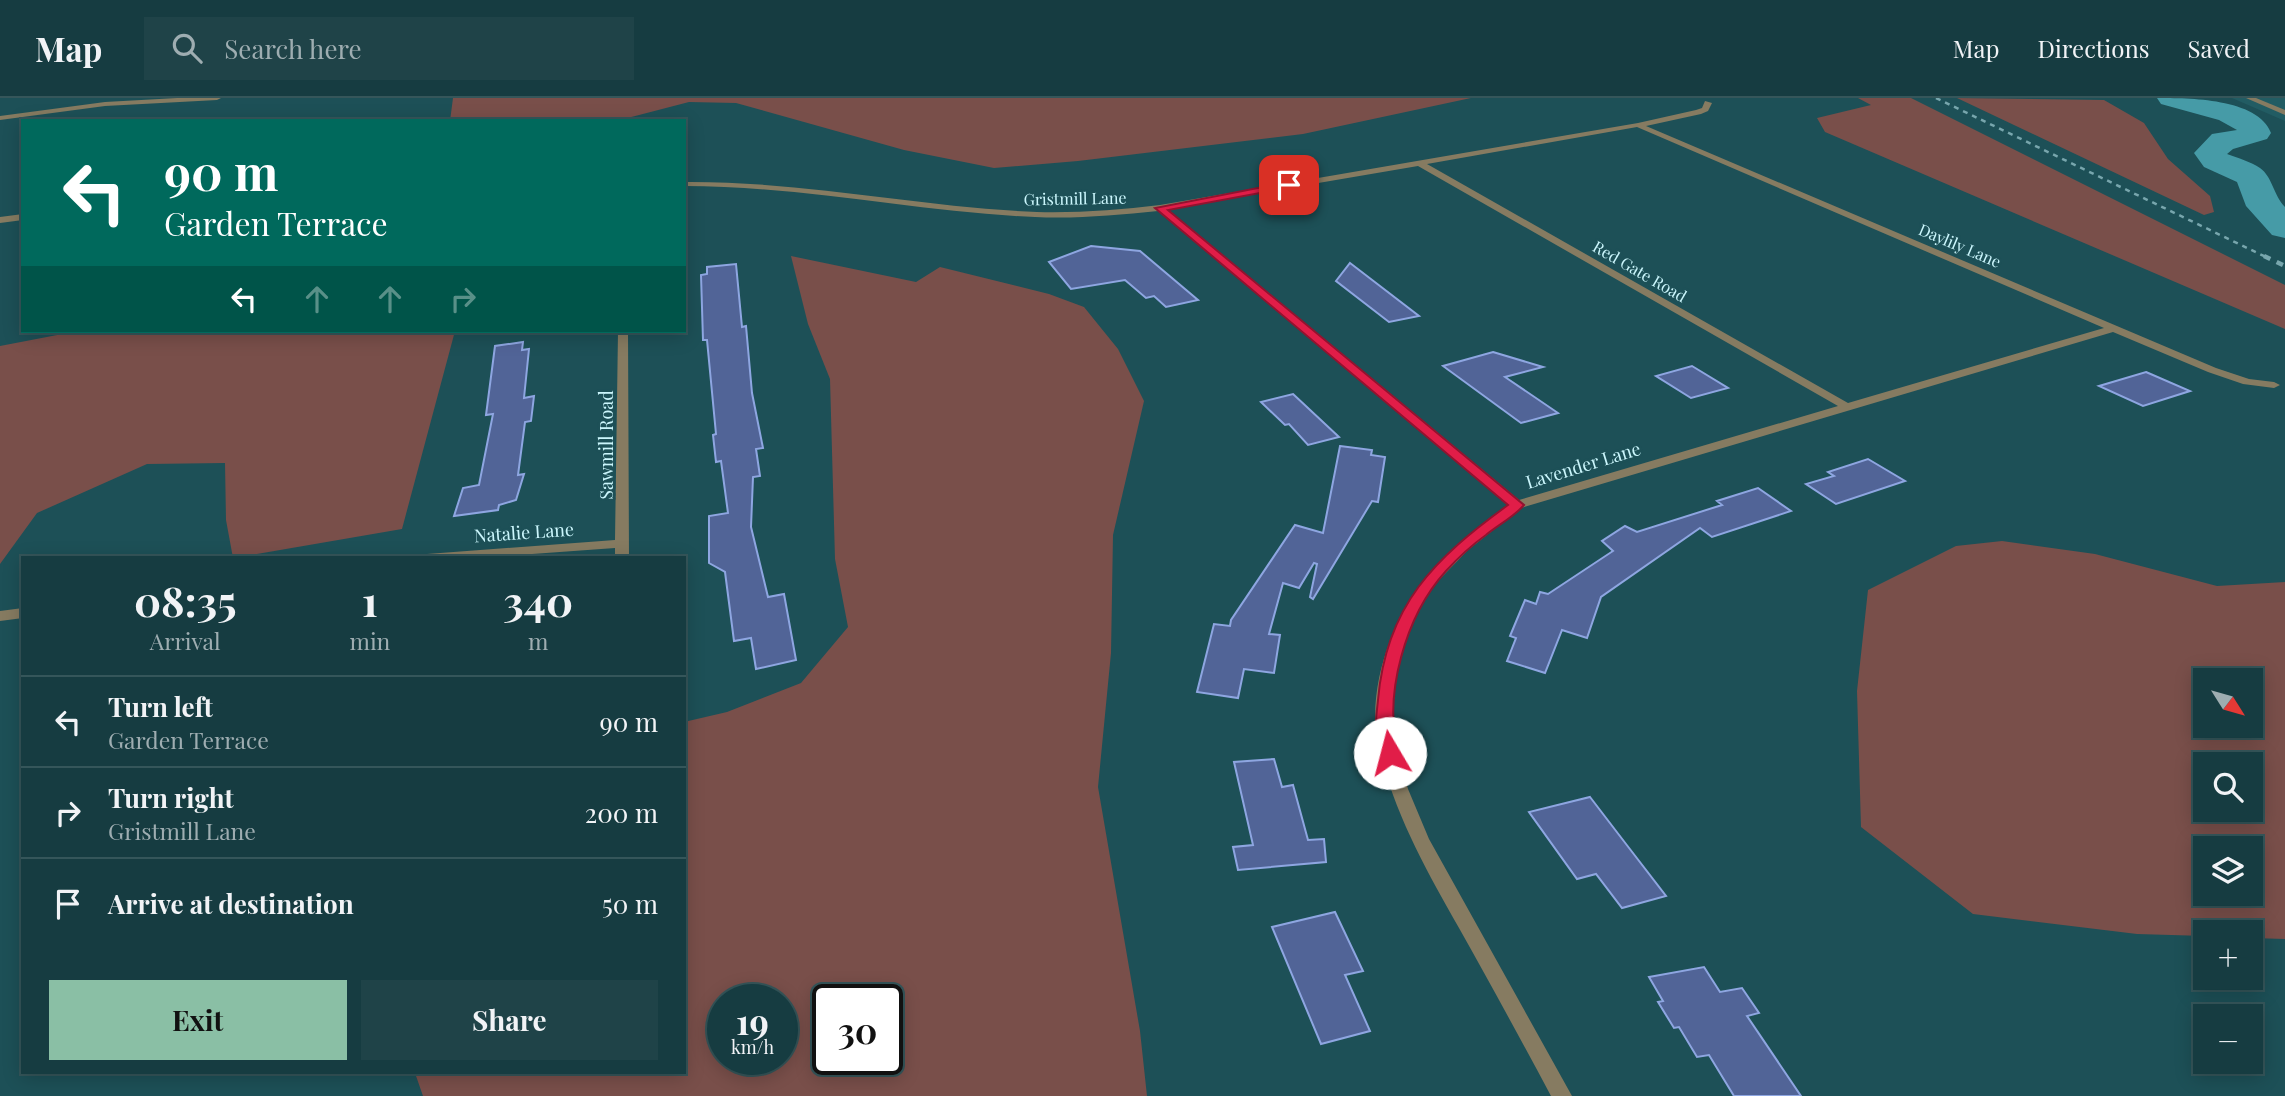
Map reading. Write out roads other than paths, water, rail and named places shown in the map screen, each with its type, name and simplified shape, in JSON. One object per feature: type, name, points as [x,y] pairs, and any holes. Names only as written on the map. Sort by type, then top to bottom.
[{"type":"street","points":[[0,118],[105,103],[217,98]]},
{"type":"street","points":[[2250,98],[2285,113]]},
{"type":"street","name":"Gristmill Lane","points":[[686,184],[788,185],[985,211],[1083,215],[1160,208],[1638,125],[1698,112],[1705,109],[1708,103]]},
{"type":"street","name":"Daylily Lane","points":[[1638,125],[2223,374],[2247,382],[2274,385]]},
{"type":"street","name":"Red Gate Road","points":[[1417,162],[1847,407]]},
{"type":"street","points":[[1160,208],[1517,505]]},
{"type":"street","points":[[0,220],[21,217]]},
{"type":"street","name":"Lavender Lane","points":[[1562,1096],[1430,861],[1401,793],[1384,733],[1388,682],[1398,636],[1416,601],[1440,568],[1477,534],[1517,505],[2114,328]]},
{"type":"street","name":"Sawmill Road","points":[[622,556],[623,333]]},
{"type":"street","name":"Natalie Lane","points":[[453,556],[623,543]]},
{"type":"street","points":[[0,616],[21,613]]},
{"type":"waterway","points":[[2171,98],[2229,114],[2254,127],[2256,133],[2249,137],[2223,141],[2210,153],[2215,160],[2250,176],[2258,199],[2285,227]]},
{"type":"railway","points":[[1936,98],[2268,258]]},
{"type":"railway","points":[[2264,256],[2285,266]]}]
